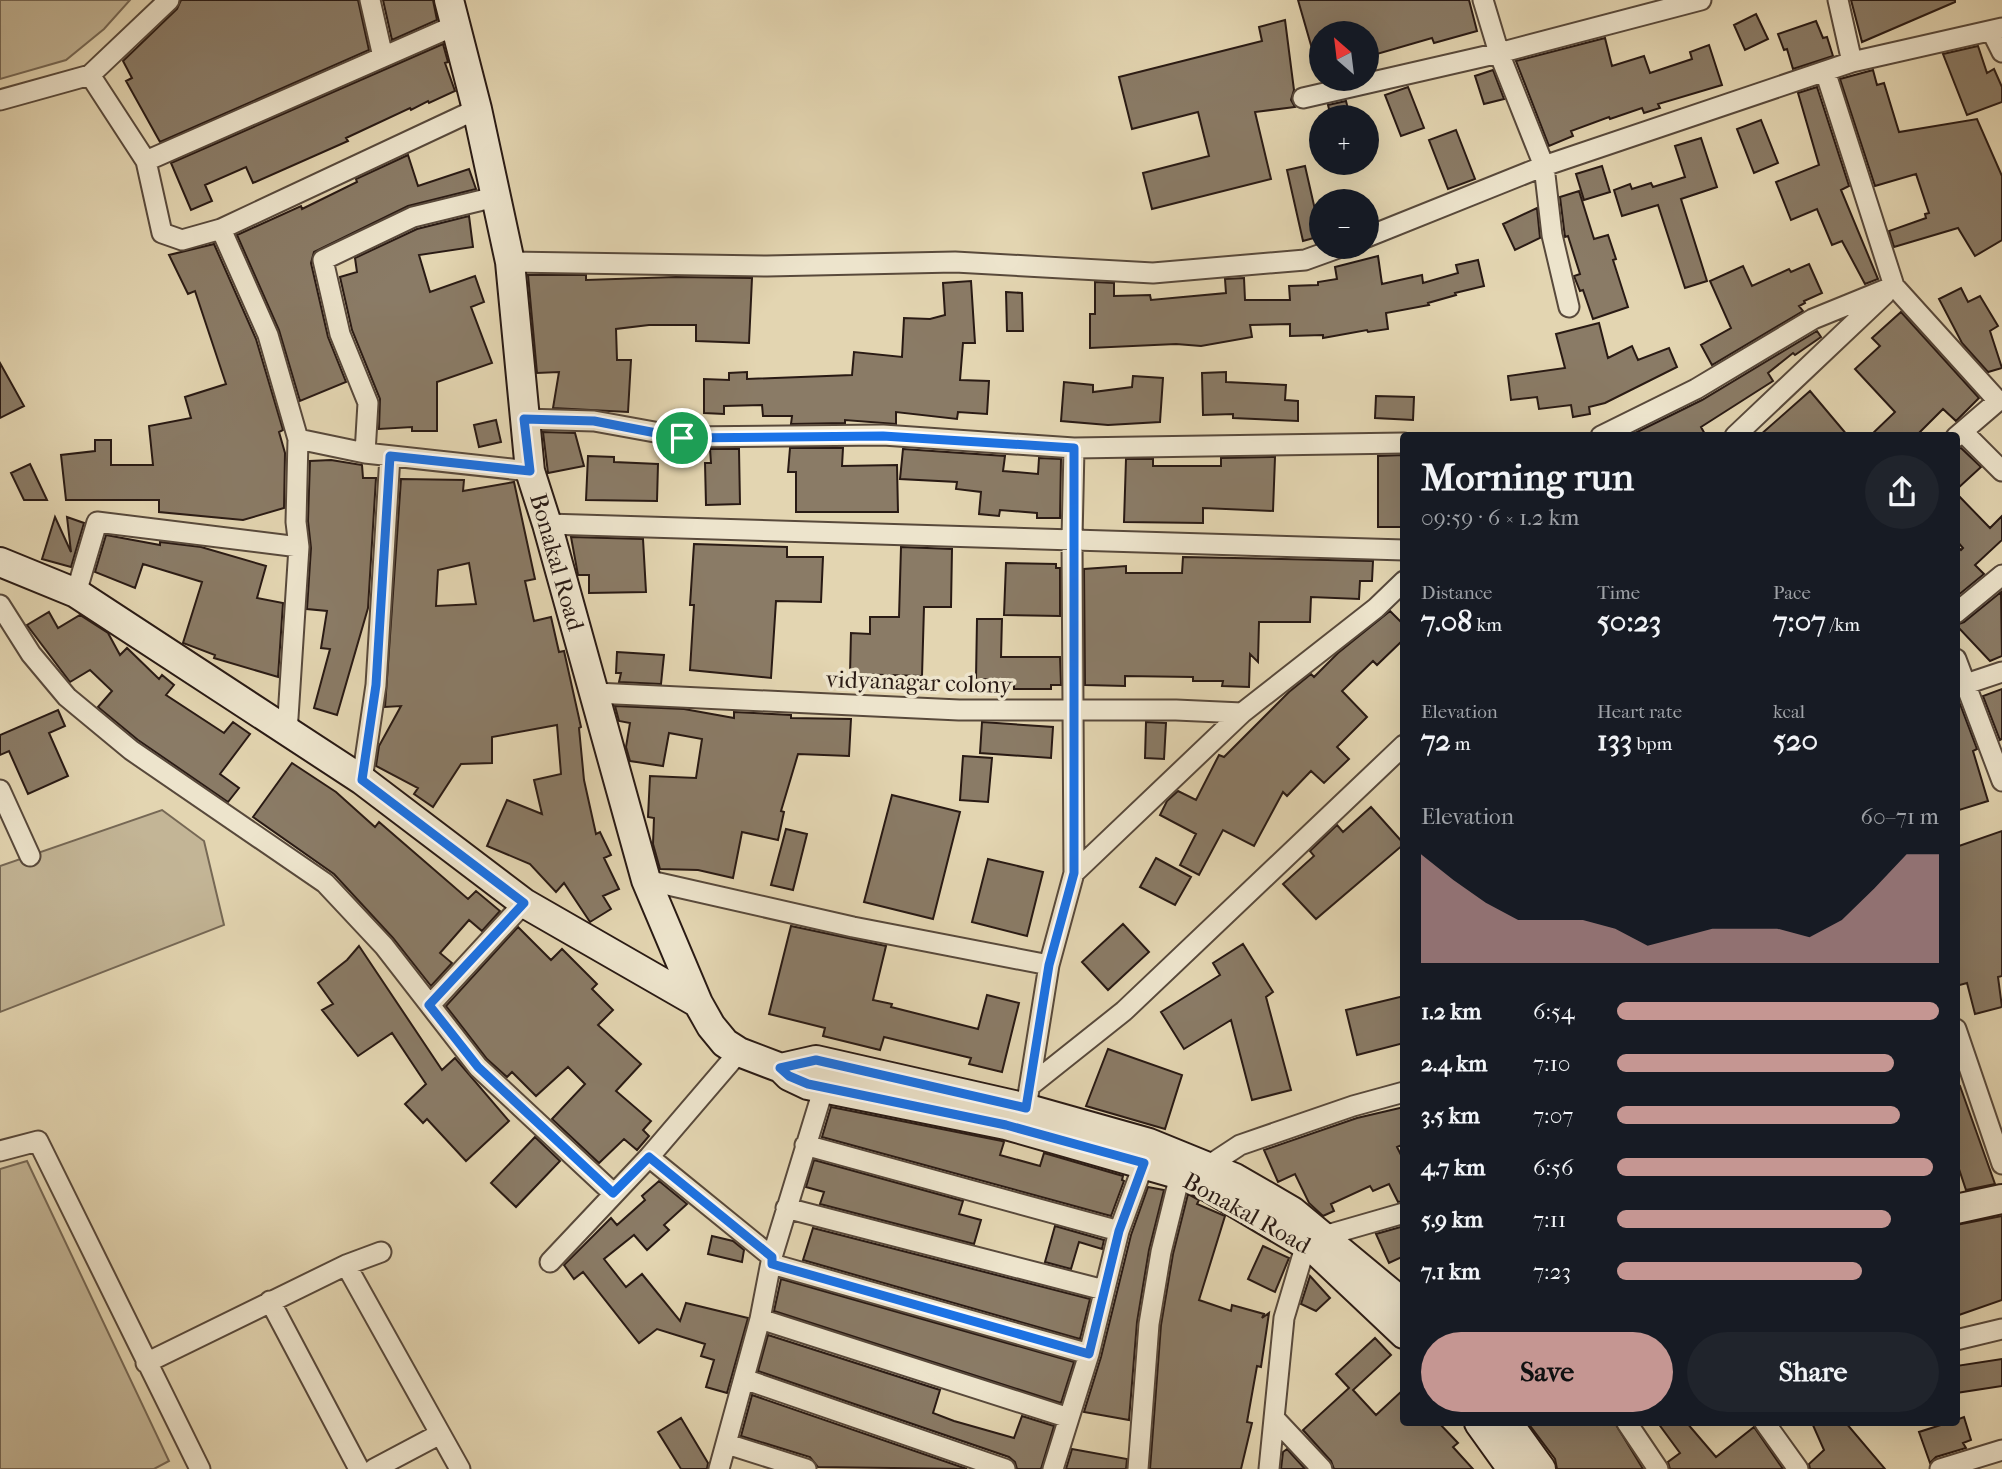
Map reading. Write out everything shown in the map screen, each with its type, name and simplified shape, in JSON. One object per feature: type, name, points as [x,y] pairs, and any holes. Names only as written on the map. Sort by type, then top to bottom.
[{"type":"main road","name":"Bonakal Road","points":[[452,13],[477,109],[510,262],[530,471],[547,523],[646,880],[698,1003],[718,1035],[739,1052],[780,1068],[798,1081],[1006,1125],[1195,1179],[1315,1240],[1400,1301]]},
{"type":"main road","points":[[0,562],[76,593],[362,780],[524,903],[698,1003]]},
{"type":"main road","name":"Bonakal Road","points":[[780,1068],[816,1060],[1028,1097],[1208,1166],[1236,1178],[1292,1211],[1315,1240],[1400,1330]]},
{"type":"main road","points":[[1960,1208],[2002,1199]]},
{"type":"main road","points":[[1481,1426],[1512,1469]]},
{"type":"main road","points":[[1510,1426],[1541,1469]]},
{"type":"street","points":[[0,100],[90,75],[169,0]]},
{"type":"street","points":[[370,0],[383,57]]},
{"type":"street","points":[[1483,0],[1499,53],[1544,166],[1552,235],[1569,307]]},
{"type":"street","points":[[1303,98],[1499,53],[1701,0]]},
{"type":"street","points":[[1838,0],[1852,62]]},
{"type":"street","points":[[146,161],[383,57],[452,13]]},
{"type":"street","points":[[1379,232],[1544,166],[1852,62],[1997,30],[2002,52]]},
{"type":"street","points":[[1825,71],[1894,286],[1998,401],[1960,435],[2002,471]]},
{"type":"street","points":[[90,75],[146,161],[162,233],[182,240],[220,229],[477,109]]},
{"type":"street","points":[[365,453],[368,403],[340,334],[323,260],[413,218],[495,197]]},
{"type":"street","points":[[220,229],[268,335],[298,439],[296,522],[299,547],[287,733]]},
{"type":"street","points":[[510,262],[766,266],[956,262],[1153,273],[1309,259]]},
{"type":"street","points":[[1609,432],[1696,389],[1813,319],[1894,286]]},
{"type":"street","points":[[1739,432],[1894,286]]},
{"type":"street","points":[[524,419],[594,421],[682,438],[883,436],[1074,448],[1400,443]]},
{"type":"street","points":[[298,439],[365,453],[530,471]]},
{"type":"street","points":[[1028,1097],[1049,965],[1074,873],[1074,448]]},
{"type":"street","points":[[362,780],[376,685],[390,456]]},
{"type":"street","points":[[76,593],[97,522],[299,547]]},
{"type":"street","points":[[547,523],[1400,550]]},
{"type":"street","points":[[1960,610],[2002,575]]},
{"type":"street","points":[[1074,873],[1242,713],[1376,608],[1400,585]]},
{"type":"street","points":[[0,605],[31,654],[67,697],[131,750],[325,883],[384,946],[478,1067],[613,1193]]},
{"type":"street","points":[[1960,669],[2002,781]]},
{"type":"street","points":[[1966,684],[2002,671]]},
{"type":"street","name":"vidyanagar colony","points":[[595,693],[958,710],[1242,713]]},
{"type":"street","points":[[1028,1097],[1124,1011],[1400,749]]},
{"type":"street","points":[[0,790],[30,856]]},
{"type":"street","points":[[646,880],[853,927],[1049,965]]},
{"type":"street","points":[[429,1005],[524,903]]},
{"type":"street","points":[[550,1262],[649,1157],[739,1052]]},
{"type":"street","points":[[1960,1055],[1964,1081],[2002,1164]]},
{"type":"street","points":[[719,1469],[760,1319],[786,1208],[824,1087]]},
{"type":"street","points":[[1208,1166],[1240,1145],[1353,1106],[1400,1093]]},
{"type":"street","points":[[0,1151],[38,1141],[200,1469]]},
{"type":"street","points":[[804,1145],[1119,1231]]},
{"type":"street","points":[[649,1157],[772,1261],[1089,1354]]},
{"type":"street","points":[[1053,1469],[1089,1354],[1119,1231],[1144,1163]]},
{"type":"street","points":[[1139,1469],[1149,1324],[1161,1252],[1180,1175]]},
{"type":"street","points":[[786,1208],[1104,1290]]},
{"type":"street","points":[[1269,1469],[1284,1318],[1315,1240],[1400,1214]]},
{"type":"street","points":[[146,1363],[346,1265],[381,1252]]},
{"type":"street","points":[[346,1265],[460,1469]]},
{"type":"street","points":[[270,1301],[359,1469]]},
{"type":"street","points":[[760,1319],[1069,1418]]},
{"type":"street","points":[[1960,1339],[2002,1329]]},
{"type":"street","points":[[744,1379],[1005,1469]]},
{"type":"street","points":[[1275,1419],[1322,1469]]},
{"type":"street","points":[[1629,1426],[1658,1469]]},
{"type":"street","points":[[1767,1426],[1798,1469]]},
{"type":"street","points":[[374,1469],[440,1434]]},
{"type":"street","points":[[727,1444],[806,1469]]},
{"type":"street","points":[[1940,1469],[2002,1450]]},
{"type":"shaded area","points":[[0,0],[130,0],[104,29],[66,60],[0,79]]},
{"type":"shaded area","points":[[162,810],[204,841],[224,925],[0,1012],[0,866]]},
{"type":"shaded area","points":[[27,1161],[169,1461],[154,1469],[0,1469],[0,1169]]},
{"type":"building","points":[[181,0],[358,0],[369,50],[160,142],[126,81],[132,78],[123,61],[177,9]]},
{"type":"building","points":[[383,0],[433,0],[437,20],[392,40]]},
{"type":"building","points":[[1298,0],[1469,0],[1477,31],[1434,43],[1432,38],[1379,53],[1379,21],[1309,21],[1309,38]]},
{"type":"building","points":[[1851,0],[1955,0],[1955,2],[1862,42]]},
{"type":"building","points":[[1756,14],[1768,39],[1745,50],[1734,25]]},
{"type":"building","points":[[1285,20],[1294,90],[1291,100],[1295,107],[1255,112],[1271,179],[1152,209],[1143,173],[1209,156],[1198,112],[1132,129],[1119,77],[1262,41],[1259,27]]},
{"type":"building","points":[[1816,21],[1823,38],[1827,37],[1833,56],[1793,69],[1787,49],[1784,50],[1778,34]]},
{"type":"building","points":[[1605,38],[1612,66],[1644,56],[1650,73],[1692,59],[1690,52],[1709,45],[1722,85],[1658,104],[1660,108],[1644,113],[1642,108],[1610,119],[1609,117],[1571,131],[1573,136],[1549,146],[1516,61]]},
{"type":"building","points":[[443,44],[448,62],[445,63],[455,91],[411,110],[410,108],[346,138],[348,141],[253,183],[246,167],[205,185],[212,201],[191,210],[171,163]]},
{"type":"building","points":[[1978,46],[1987,73],[1994,69],[2002,87],[2002,102],[1967,115],[1943,54]]},
{"type":"building","points":[[1493,70],[1504,99],[1484,104],[1475,76]]},
{"type":"building","points":[[1873,70],[1877,85],[1884,83],[1899,132],[1977,119],[2002,176],[2002,240],[1975,256],[1958,228],[1894,247],[1889,231],[1926,218],[1925,214],[1929,213],[1916,174],[1875,186],[1840,79]]},
{"type":"building","points":[[1408,87],[1424,128],[1401,136],[1385,95]]},
{"type":"building","points":[[1817,87],[1849,186],[1841,190],[1878,279],[1865,284],[1842,241],[1832,245],[1817,209],[1791,220],[1776,182],[1819,165],[1798,93]]},
{"type":"building","points":[[1346,101],[1347,105],[1328,105]]},
{"type":"building","points":[[1761,120],[1778,163],[1754,173],[1737,129]]},
{"type":"building","points":[[1456,130],[1475,179],[1448,189],[1429,140]]},
{"type":"building","points":[[1701,138],[1717,187],[1681,199],[1707,281],[1685,288],[1658,205],[1622,216],[1614,190],[1630,184],[1632,189],[1651,183],[1653,187],[1685,177],[1675,146]]},
{"type":"building","points":[[408,155],[418,186],[469,169],[476,189],[408,206],[314,252],[311,263],[328,337],[346,382],[300,401],[279,330],[237,235],[301,206],[302,209],[357,182],[356,179]]},
{"type":"building","points":[[1305,166],[1310,189],[1309,239],[1303,241],[1287,170]]},
{"type":"building","points":[[1602,166],[1610,192],[1584,200],[1576,174]]},
{"type":"building","points":[[1579,191],[1594,239],[1608,235],[1628,307],[1593,319],[1583,290],[1580,291],[1574,276],[1580,274],[1568,236],[1565,237],[1560,197]]},
{"type":"building","points":[[1537,208],[1540,238],[1515,250],[1503,224]]},
{"type":"building","points":[[469,216],[473,247],[419,255],[430,292],[475,276],[484,302],[471,307],[492,363],[437,382],[437,431],[412,431],[412,427],[379,429],[380,399],[352,330],[340,277],[357,272],[355,258],[417,229]]},
{"type":"building","points":[[214,244],[256,339],[283,430],[279,432],[285,453],[284,508],[243,520],[159,512],[159,500],[66,500],[61,455],[95,451],[95,440],[111,440],[111,465],[153,465],[149,426],[191,418],[185,397],[226,384],[195,291],[188,294],[169,255]]},
{"type":"building","points":[[1366,259],[1378,259],[1382,284],[1422,275],[1423,283],[1458,273],[1456,265],[1478,260],[1484,286],[1455,293],[1456,295],[1428,303],[1429,305],[1386,313],[1388,329],[1323,338],[1323,335],[1290,336],[1290,324],[1250,325],[1252,337],[1201,346],[1176,344],[1090,348],[1090,314],[1095,314],[1095,282],[1114,283],[1114,296],[1150,295],[1151,300],[1226,293],[1225,279],[1244,278],[1245,300],[1290,300],[1289,286],[1318,285],[1318,282],[1337,279],[1335,267]]},
{"type":"building","points":[[1809,264],[1822,293],[1804,301],[1805,303],[1799,306],[1803,311],[1712,365],[1701,345],[1731,328],[1710,281],[1743,266],[1752,286],[1789,269],[1791,272]]},
{"type":"building","points":[[528,275],[586,275],[586,280],[752,278],[749,343],[696,341],[696,325],[649,325],[616,329],[617,360],[631,360],[628,412],[553,408],[559,372],[537,373]]},
{"type":"building","points":[[971,281],[975,343],[963,343],[960,380],[989,381],[987,414],[958,412],[957,419],[896,412],[896,424],[845,420],[845,423],[791,424],[792,416],[763,416],[762,405],[724,406],[724,414],[704,413],[704,379],[729,380],[729,373],[747,372],[747,379],[852,375],[854,352],[902,357],[904,318],[930,319],[945,315],[943,283]]},
{"type":"building","points":[[1961,288],[1968,302],[1980,296],[1998,326],[1990,331],[2002,368],[1988,372],[1962,343],[1939,299]]},
{"type":"building","points":[[1006,292],[1022,293],[1023,331],[1007,331]]},
{"type":"building","points":[[1901,312],[1979,398],[1956,421],[1943,409],[1920,432],[1874,432],[1895,412],[1855,369],[1880,346],[1872,338]]},
{"type":"building","points":[[1599,323],[1608,358],[1632,346],[1638,360],[1669,348],[1677,367],[1605,403],[1589,407],[1590,414],[1573,417],[1571,405],[1539,409],[1537,397],[1511,400],[1508,376],[1565,368],[1556,334]]},
{"type":"building","points":[[1817,331],[1821,337],[1795,355],[1793,353],[1768,373],[1773,381],[1701,427],[1704,432],[1637,432],[1702,400]]},
{"type":"building","points":[[0,363],[24,406],[0,418]]},
{"type":"building","points":[[1226,372],[1226,382],[1286,385],[1285,400],[1298,401],[1298,421],[1233,418],[1233,414],[1203,415],[1202,373]]},
{"type":"building","points":[[1133,376],[1163,378],[1160,422],[1108,425],[1061,421],[1064,382],[1093,385],[1093,392],[1132,387]]},
{"type":"building","points":[[1810,391],[1845,432],[1764,432]]},
{"type":"building","points":[[1376,396],[1414,397],[1413,420],[1375,418]]},
{"type":"building","points":[[496,420],[501,442],[479,447],[474,425]]},
{"type":"building","points":[[543,432],[575,433],[584,466],[548,473]]},
{"type":"building","points":[[790,448],[843,448],[842,466],[897,465],[898,512],[796,512],[796,472],[788,472]]},
{"type":"building","points":[[1960,448],[1981,467],[1960,486]]},
{"type":"building","points":[[710,449],[739,449],[740,504],[706,505],[705,463],[711,463]]},
{"type":"building","points":[[903,449],[1005,456],[1003,471],[1038,474],[1039,458],[1061,459],[1060,518],[1037,518],[1037,513],[1000,510],[999,516],[979,514],[981,492],[956,489],[957,482],[900,479]]},
{"type":"building","points":[[1400,455],[1400,527],[1378,527],[1378,456]]},
{"type":"building","points":[[588,456],[614,457],[614,462],[658,464],[657,501],[586,500]]},
{"type":"building","points":[[1275,457],[1273,511],[1203,508],[1203,523],[1124,522],[1126,459],[1153,459],[1153,466],[1221,466],[1221,458]]},
{"type":"building","points":[[331,460],[362,465],[363,478],[376,478],[368,608],[337,715],[314,708],[330,649],[321,648],[327,611],[307,609],[311,548],[308,521],[310,461]]},
{"type":"building","points":[[30,464],[47,500],[24,500],[11,473]]},
{"type":"building","points":[[401,479],[464,480],[463,491],[514,482],[535,579],[525,581],[534,621],[551,617],[559,652],[564,651],[581,727],[584,780],[596,834],[600,832],[611,855],[604,858],[619,889],[603,896],[611,909],[590,922],[564,883],[556,892],[530,864],[487,846],[507,800],[542,814],[534,780],[561,774],[557,725],[492,737],[492,763],[461,764],[433,807],[414,794],[418,788],[376,766],[379,746],[401,706],[385,707]],"holes":[[[469,563],[476,604],[436,606],[438,570]]]},
{"type":"building","points":[[1960,497],[1990,528],[2002,516],[2002,540],[1975,565],[1984,574],[1960,594],[1960,549],[1963,548],[1960,545]]},
{"type":"building","points":[[55,517],[71,552],[67,517],[84,523],[71,567],[42,559]]},
{"type":"building","points":[[106,535],[160,545],[160,542],[201,547],[266,566],[257,598],[283,603],[278,677],[214,658],[215,655],[183,643],[202,582],[143,564],[135,588],[95,572]]},
{"type":"building","points":[[571,537],[643,539],[646,592],[589,593],[589,575],[578,575]]},
{"type":"building","points":[[694,544],[787,547],[787,557],[823,557],[821,602],[776,601],[771,678],[690,670]]},
{"type":"building","points":[[901,547],[952,549],[951,607],[924,607],[922,676],[850,674],[851,633],[870,634],[870,617],[899,617]]},
{"type":"building","points":[[1183,557],[1373,561],[1372,581],[1360,581],[1359,599],[1311,597],[1310,622],[1259,622],[1258,662],[1250,654],[1249,687],[1222,686],[1223,681],[1193,681],[1193,677],[1125,676],[1125,686],[1085,685],[1084,569],[1126,566],[1126,573],[1182,573]]},
{"type":"building","points":[[1006,563],[1056,564],[1056,568],[1060,568],[1060,616],[1004,615]]},
{"type":"building","points":[[2001,592],[2002,656],[1990,661],[1960,629],[1960,624]]},
{"type":"building","points":[[1390,611],[1400,621],[1400,643],[1377,665],[1373,661],[1342,691],[1367,717],[1337,747],[1349,759],[1324,783],[1311,771],[1287,796],[1283,792],[1254,846],[1223,830],[1199,875],[1180,865],[1196,834],[1160,815],[1167,801],[1178,791],[1196,800],[1219,755],[1224,757],[1289,692],[1311,674],[1314,677],[1338,653]]},
{"type":"building","points":[[49,612],[58,628],[80,615],[108,633],[120,655],[127,648],[159,679],[162,675],[174,685],[166,695],[224,733],[233,722],[250,734],[220,774],[239,788],[228,802],[138,740],[98,707],[112,691],[90,670],[70,682],[27,625]]},
{"type":"building","points":[[977,619],[1002,619],[1001,657],[1060,657],[1061,685],[1051,685],[1051,689],[1014,689],[1014,680],[976,679]]},
{"type":"building","points":[[617,652],[664,655],[661,684],[619,682],[621,673],[616,673]]},
{"type":"building","points":[[2002,689],[2002,739],[2000,740],[1983,696]]},
{"type":"building","points":[[1960,704],[1977,749],[1973,751],[1988,801],[1960,810]]},
{"type":"building","points":[[615,706],[684,709],[734,718],[734,712],[791,715],[791,718],[851,719],[849,756],[798,754],[781,811],[784,812],[778,840],[742,832],[733,878],[698,870],[660,869],[653,844],[654,818],[648,817],[650,776],[696,778],[702,739],[669,733],[663,766],[630,761],[626,747],[630,723],[619,721]]},
{"type":"building","points":[[58,710],[65,726],[49,733],[68,776],[28,794],[9,751],[0,755],[0,735]]},
{"type":"building","points":[[982,722],[1053,727],[1051,758],[980,753]]},
{"type":"building","points":[[1146,722],[1166,723],[1164,759],[1145,758]]},
{"type":"building","points":[[963,756],[992,758],[988,802],[960,800]]},
{"type":"building","points":[[292,763],[336,792],[375,827],[379,822],[468,899],[476,891],[500,911],[482,931],[469,920],[440,953],[452,963],[431,986],[393,938],[334,874],[253,817]]},
{"type":"building","points":[[892,795],[960,812],[933,919],[864,902]]},
{"type":"building","points":[[1371,807],[1400,840],[1400,847],[1316,919],[1283,884],[1314,856],[1310,851],[1337,825],[1343,832]]},
{"type":"building","points":[[786,829],[807,834],[793,890],[771,885]]},
{"type":"building","points":[[2002,831],[2002,976],[1998,977],[2002,1007],[1975,1014],[1967,983],[1960,985],[1960,846]]},
{"type":"building","points":[[1156,858],[1191,877],[1175,905],[1140,887]]},
{"type":"building","points":[[988,859],[1043,872],[1027,936],[972,922]]},
{"type":"building","points":[[1123,924],[1149,952],[1108,990],[1082,962]]},
{"type":"building","points":[[791,926],[886,946],[873,1000],[892,1004],[891,1007],[978,1029],[987,995],[1019,1003],[1002,1072],[969,1064],[971,1058],[884,1037],[880,1050],[823,1036],[825,1028],[769,1014]]},
{"type":"building","points":[[518,927],[551,960],[562,949],[597,984],[592,989],[613,1010],[598,1025],[641,1064],[616,1091],[651,1121],[643,1130],[649,1136],[637,1150],[624,1139],[599,1163],[552,1119],[585,1084],[568,1067],[536,1096],[512,1072],[507,1077],[487,1059],[446,1006]]},
{"type":"building","points":[[1243,944],[1273,992],[1266,997],[1291,1090],[1252,1100],[1231,1020],[1184,1049],[1161,1012],[1220,975],[1213,963]]},
{"type":"building","points":[[359,946],[442,1070],[455,1058],[509,1121],[466,1161],[427,1119],[423,1123],[405,1104],[426,1084],[392,1033],[358,1056],[322,1010],[333,1004],[318,983],[347,960]]},
{"type":"building","points":[[1400,997],[1400,1044],[1357,1055],[1346,1010]]},
{"type":"building","points":[[1108,1049],[1182,1075],[1165,1129],[1086,1106]]},
{"type":"building","points":[[1960,1086],[1995,1184],[1966,1190],[1960,1172]]},
{"type":"building","points":[[831,1107],[1002,1141],[1004,1142],[1000,1155],[1040,1166],[1044,1153],[1123,1176],[1124,1181],[1111,1216],[822,1137]]},
{"type":"building","points":[[1400,1108],[1400,1146],[1397,1147],[1400,1153],[1400,1202],[1389,1184],[1373,1191],[1370,1186],[1331,1204],[1334,1211],[1323,1216],[1309,1203],[1295,1174],[1278,1182],[1264,1150],[1357,1118]]},
{"type":"building","points":[[535,1137],[560,1161],[516,1207],[491,1183]]},
{"type":"building","points":[[814,1160],[963,1201],[959,1214],[981,1220],[974,1244],[820,1204],[824,1192],[806,1187]]},
{"type":"building","points":[[659,1181],[687,1204],[664,1225],[669,1230],[647,1250],[634,1235],[604,1259],[626,1287],[642,1274],[680,1321],[686,1303],[748,1318],[727,1393],[706,1387],[714,1360],[701,1356],[705,1344],[657,1329],[639,1343],[583,1272],[574,1279],[564,1265],[611,1218],[617,1225],[645,1200],[642,1196]]},
{"type":"building","points":[[1148,1187],[1164,1190],[1149,1250],[1137,1322],[1129,1420],[1084,1412],[1101,1357],[1131,1235]]},
{"type":"building","points":[[1188,1194],[1199,1200],[1197,1204],[1225,1216],[1199,1300],[1231,1311],[1232,1305],[1264,1314],[1262,1318],[1269,1313],[1261,1367],[1257,1366],[1247,1422],[1252,1423],[1241,1469],[1150,1469],[1161,1325],[1173,1254]]},
{"type":"building","points":[[2002,1216],[2002,1300],[1960,1315],[1960,1224]]},
{"type":"building","points":[[1055,1226],[1104,1240],[1102,1249],[1079,1242],[1071,1269],[1045,1262]]},
{"type":"building","points":[[1400,1227],[1400,1258],[1389,1263],[1376,1234]]},
{"type":"building","points":[[813,1228],[1090,1299],[1080,1339],[803,1260]]},
{"type":"building","points":[[712,1236],[733,1241],[744,1250],[742,1262],[708,1254]]},
{"type":"building","points":[[1263,1246],[1289,1258],[1275,1292],[1248,1279]]},
{"type":"building","points":[[1310,1276],[1330,1298],[1316,1311],[1301,1304]]},
{"type":"building","points":[[781,1279],[1074,1362],[1061,1403],[774,1311]]},
{"type":"building","points":[[768,1335],[940,1390],[933,1413],[954,1421],[1014,1438],[1022,1416],[1054,1426],[1041,1469],[1017,1469],[1015,1462],[1009,1457],[758,1371]]},
{"type":"building","points":[[1375,1338],[1391,1355],[1353,1390],[1376,1415],[1400,1393],[1400,1426],[1442,1426],[1458,1443],[1453,1447],[1473,1469],[1334,1469],[1331,1461],[1303,1430],[1349,1388],[1336,1374]]},
{"type":"building","points":[[2002,1359],[2002,1386],[1960,1392],[1960,1365]]},
{"type":"building","points":[[752,1395],[967,1469],[818,1467],[810,1457],[741,1436]]},
{"type":"building","points":[[1964,1417],[1971,1440],[1963,1443],[1966,1448],[1936,1457],[1930,1463],[1919,1432],[1938,1426],[1960,1426],[1960,1418]]},
{"type":"building","points":[[681,1418],[708,1463],[707,1469],[681,1469],[658,1432]]},
{"type":"building","points":[[1530,1426],[1617,1426],[1643,1469],[1557,1469],[1555,1459]]},
{"type":"building","points":[[1660,1426],[1690,1426],[1716,1457],[1754,1427],[1783,1469],[1670,1469],[1668,1462],[1680,1453]]},
{"type":"building","points":[[1813,1426],[1849,1426],[1885,1469],[1810,1469],[1809,1464],[1824,1450]]},
{"type":"building","points":[[1072,1449],[1127,1459],[1126,1469],[1066,1469]]},
{"type":"building","points":[[1287,1449],[1305,1469],[1281,1469],[1283,1452]]},
{"type":"route","points":[[524,419],[594,421],[682,438],[883,436],[1074,448],[1074,873],[1049,965],[1026,1108],[816,1060],[780,1068],[789,1076],[808,1084],[1006,1125],[1144,1163],[1119,1231],[1089,1354],[772,1264],[772,1257],[649,1157],[613,1193],[478,1067],[429,1005],[524,903],[362,780],[376,685],[390,456],[530,471],[524,419]]}]
